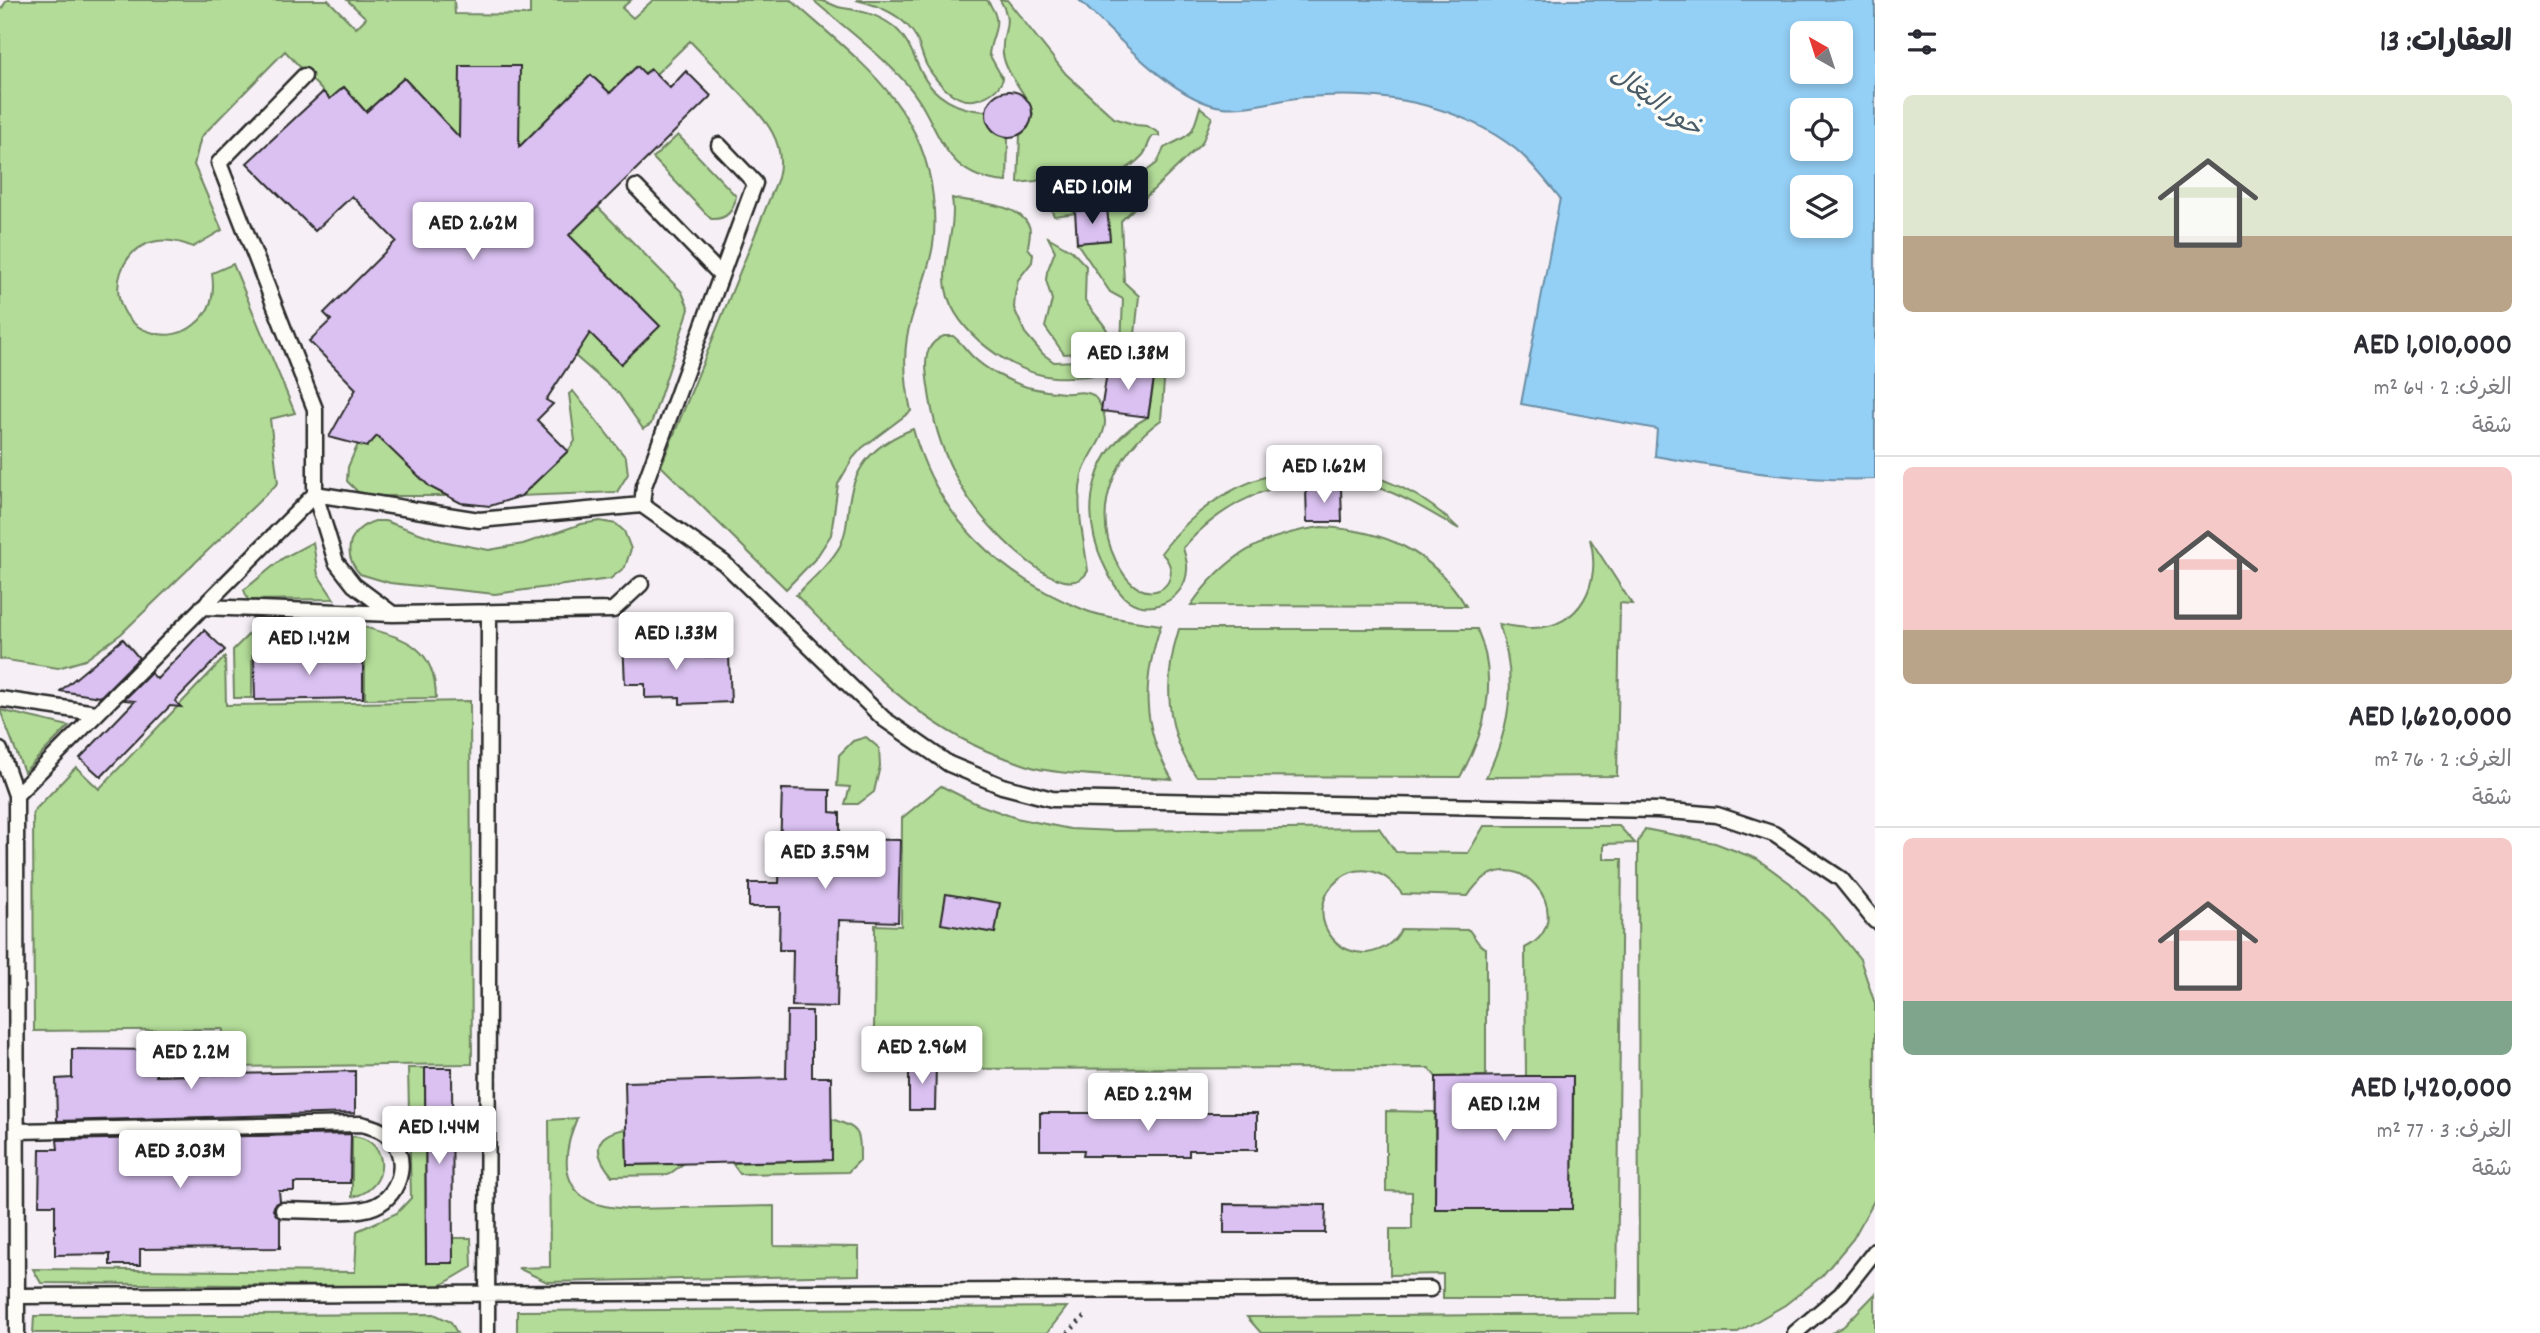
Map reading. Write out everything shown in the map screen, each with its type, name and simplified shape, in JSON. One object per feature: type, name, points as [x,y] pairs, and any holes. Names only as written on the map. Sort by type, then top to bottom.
[{"type":"lane","points":[[303,76],[219,163],[315,409],[315,494],[336,562],[354,585],[393,614]]},
{"type":"lane","points":[[642,505],[644,486],[755,183],[719,145]]},
{"type":"lane","points":[[636,187],[721,275]]},
{"type":"lane","points":[[315,494],[479,520],[642,505],[724,563],[884,719],[949,764],[1002,786],[1052,799],[1658,810],[1717,815],[1774,834],[1841,879],[1875,921]]},
{"type":"lane","points":[[16,794],[315,494]]},
{"type":"lane","points":[[202,607],[393,614],[613,610],[641,584]]},
{"type":"lane","points":[[488,1333],[489,612]]},
{"type":"lane","points":[[0,699],[96,713]]},
{"type":"lane","points":[[0,750],[16,794],[16,1333]]},
{"type":"lane","points":[[17,1131],[361,1124],[375,1127],[388,1135],[396,1147],[401,1161],[400,1176],[395,1189],[385,1201],[372,1208],[358,1210],[283,1210]]},
{"type":"lane","points":[[0,1200],[16,1200]]},
{"type":"lane","points":[[1795,1333],[1841,1294],[1875,1251]]},
{"type":"lane","points":[[17,1296],[1430,1289]]},
{"type":"green space","points":[[7,0],[328,0],[356,28],[366,18],[347,0],[454,0],[455,14],[530,15],[530,0],[631,0],[622,8],[633,18],[653,0],[791,0],[882,85],[901,109],[916,135],[927,164],[935,219],[933,248],[907,337],[906,375],[911,411],[862,448],[853,458],[838,484],[831,535],[816,558],[786,589],[661,466],[778,178],[780,164],[776,140],[755,108],[690,41],[656,74],[651,69],[610,93],[591,75],[506,160],[478,158],[404,78],[366,112],[344,87],[330,99],[285,51],[201,137],[194,165],[222,230],[193,247],[167,241],[146,244],[130,256],[121,272],[118,290],[123,309],[134,324],[154,333],[175,334],[190,328],[205,314],[212,295],[212,273],[233,264],[295,413],[270,419],[278,483],[121,634],[85,660],[58,668],[0,659],[0,11]]},
{"type":"green space","points":[[813,0],[857,10],[887,22],[903,36],[932,89],[957,105],[986,111],[987,121],[992,129],[1008,138],[1007,182],[984,178],[967,170],[954,159],[905,82]]},
{"type":"green space","points":[[856,0],[987,0],[996,22],[989,54],[1003,79],[1001,83],[993,92],[978,99],[963,99],[948,92],[931,73],[917,39],[901,19],[872,4]]},
{"type":"green space","points":[[1000,0],[1007,0],[1066,74],[1114,118],[1147,126],[1159,133],[1159,136],[1153,136],[1143,155],[1132,165],[1105,177],[1088,176],[1070,168],[1036,181],[1018,183],[1020,135],[1028,128],[1033,114],[1005,62],[1003,46],[1007,22]]},
{"type":"green space","points":[[1200,107],[1212,117],[1202,143],[1121,221],[1124,282],[1139,296],[1134,344],[1165,369],[1161,420],[1131,448],[1112,483],[1107,502],[1109,541],[1116,561],[1136,587],[1157,591],[1164,587],[1170,575],[1167,560],[1161,553],[1192,519],[1227,494],[1265,477],[1304,469],[1345,470],[1385,480],[1423,500],[1459,529],[1409,501],[1377,487],[1350,481],[1297,482],[1247,499],[1202,529],[1183,548],[1187,567],[1185,581],[1180,590],[1164,603],[1143,606],[1124,597],[1104,565],[1096,544],[1092,501],[1095,481],[1114,445],[1148,417],[1155,373],[1120,367],[1123,299],[1110,292],[1077,243],[1110,240],[1107,209],[1054,216],[1047,200],[1112,192],[1124,188],[1157,163],[1164,148],[1192,131]]},
{"type":"green space","points":[[678,135],[736,196],[734,206],[725,216],[711,219],[653,158]]},
{"type":"green space","points":[[952,198],[1005,208],[1023,218],[1030,229],[1028,248],[1033,254],[1032,262],[1018,280],[1014,308],[1025,333],[1043,354],[1054,362],[1078,361],[1100,366],[1098,375],[1054,377],[1038,374],[1004,359],[972,335],[951,305],[946,289]]},
{"type":"green space","points":[[598,207],[682,292],[689,309],[651,424],[643,429],[619,394],[575,356],[578,352],[546,305],[592,335],[659,325],[569,235]]},
{"type":"green space","points":[[1048,237],[1072,251],[1086,266],[1085,300],[1108,332],[1109,360],[1077,353],[1064,354],[1045,327],[1052,300],[1046,280],[1047,272],[1055,251]]},
{"type":"green space","points":[[944,336],[953,336],[984,366],[1012,382],[1050,391],[1088,393],[1099,403],[1104,415],[1104,428],[1084,468],[1079,499],[1088,571],[1077,580],[1063,581],[1029,562],[984,519],[959,483],[937,431],[926,371],[928,351]]},
{"type":"green space","points":[[422,391],[397,455],[430,487],[447,496],[378,496],[358,492],[347,481],[348,467],[358,444],[367,446]]},
{"type":"green space","points":[[573,391],[626,458],[628,474],[617,492],[521,496],[575,441],[569,394]]},
{"type":"green space","points":[[913,429],[938,490],[956,517],[977,541],[1001,562],[1027,581],[1087,611],[1161,625],[1150,665],[1148,704],[1155,741],[1172,779],[1092,775],[1041,769],[981,749],[922,714],[895,692],[796,595],[826,565],[840,546],[852,489],[862,466],[879,448]]},
{"type":"green space","points":[[375,521],[385,521],[442,541],[489,550],[523,544],[581,524],[600,521],[616,524],[624,531],[631,549],[625,567],[610,579],[495,594],[390,583],[360,574],[351,558],[354,536]]},
{"type":"green space","points":[[1321,527],[1366,533],[1405,547],[1438,571],[1466,606],[1191,605],[1217,573],[1247,551],[1281,536]]},
{"type":"green space","points":[[1590,539],[1632,604],[1620,603],[1617,776],[1486,777],[1501,740],[1509,702],[1508,663],[1499,624],[1528,628],[1549,626],[1575,611],[1590,586],[1593,555]]},
{"type":"green space","points":[[313,542],[318,575],[334,599],[248,600],[244,590],[283,558]]},
{"type":"green space","points":[[357,625],[413,645],[429,665],[436,698],[365,699],[365,653],[252,655],[252,698],[234,698],[233,650],[252,631]]},
{"type":"green space","points":[[1179,629],[1477,629],[1484,648],[1488,686],[1483,724],[1477,742],[1460,777],[1196,776],[1178,742],[1170,705],[1171,667]]},
{"type":"green space","points":[[225,657],[226,705],[470,701],[472,1064],[223,1067],[223,1029],[34,1031],[33,812],[76,767],[99,789]]},
{"type":"green space","points":[[0,710],[69,726],[24,772]]},
{"type":"green space","points":[[866,737],[879,748],[880,766],[874,792],[858,804],[845,804],[850,787],[837,786],[839,755],[853,741]]},
{"type":"green space","points":[[941,786],[977,804],[1016,818],[1070,829],[1115,831],[1379,828],[1396,852],[1468,853],[1484,826],[1619,826],[1635,843],[1604,844],[1604,859],[1622,859],[1617,1298],[1443,1298],[1443,1274],[1390,1275],[1390,1229],[1412,1229],[1412,1192],[1386,1191],[1386,1111],[1435,1112],[1435,1209],[1572,1208],[1573,1077],[1526,1076],[1525,948],[1542,935],[1548,918],[1545,901],[1536,885],[1521,874],[1504,871],[1486,877],[1468,896],[1402,894],[1386,878],[1369,871],[1353,872],[1339,879],[1328,891],[1323,907],[1324,923],[1333,939],[1344,948],[1357,952],[1367,953],[1383,948],[1392,942],[1401,929],[1469,930],[1480,945],[1486,948],[1486,1076],[1436,1077],[1429,1068],[941,1069],[940,1032],[874,1033],[875,925],[901,926],[902,818]]},
{"type":"green space","points":[[1645,829],[1715,843],[1757,859],[1790,883],[1833,925],[1860,959],[1875,1004],[1875,1199],[1853,1239],[1822,1276],[1785,1305],[1736,1333],[1261,1333],[1247,1317],[1639,1314],[1638,842]]},
{"type":"green space","points":[[408,1068],[425,1068],[426,1263],[452,1238],[471,1238],[472,1267],[438,1287],[41,1283],[33,1269],[355,1272],[357,1231],[397,1213],[411,1198]]},
{"type":"green space","points":[[577,1118],[568,1148],[567,1169],[574,1188],[587,1200],[605,1206],[630,1209],[774,1206],[774,1246],[859,1247],[859,1275],[547,1282],[518,1268],[550,1267],[549,1120]]},
{"type":"green space","points":[[832,1119],[853,1128],[859,1136],[860,1160],[848,1172],[740,1174],[732,1163],[832,1160]]},
{"type":"green space","points":[[626,1129],[627,1165],[683,1164],[668,1175],[612,1176],[601,1160],[599,1146],[607,1135]]},
{"type":"green space","points":[[352,1136],[365,1139],[374,1146],[381,1165],[374,1185],[352,1197]]},
{"type":"green space","points":[[1875,1294],[1875,1333],[1832,1333],[1844,1326]]},
{"type":"green space","points":[[1067,1307],[1047,1333],[517,1333],[517,1311]]},
{"type":"green space","points":[[434,1314],[451,1322],[457,1333],[33,1333],[34,1316]]},
{"type":"water","name":"خور البغال","points":[[1079,0],[1875,0],[1875,479],[1792,476],[1655,456],[1657,429],[1521,404],[1560,198],[1520,153],[1466,119],[1388,98],[1306,97],[1254,106],[1222,107],[1184,92],[1127,47]]},
{"type":"building","points":[[460,66],[520,66],[519,147],[591,75],[610,93],[637,66],[645,74],[651,69],[670,88],[686,71],[711,96],[569,235],[660,326],[621,364],[590,333],[546,400],[553,404],[537,420],[568,451],[521,496],[490,506],[461,503],[430,487],[377,436],[367,447],[329,437],[356,389],[309,341],[331,320],[324,313],[396,241],[352,196],[315,231],[247,163],[323,92],[330,99],[344,87],[366,112],[404,78],[459,137]]},
{"type":"building","points":[[1009,91],[1025,98],[1032,114],[1025,130],[1009,137],[993,130],[986,114],[993,98]]},
{"type":"building","points":[[1107,208],[1110,240],[1077,243],[1075,211]]},
{"type":"building","points":[[1108,366],[1155,372],[1148,417],[1101,411]]},
{"type":"building","points":[[1341,488],[1342,522],[1307,522],[1306,489]]},
{"type":"building","points":[[204,630],[225,650],[175,701],[181,707],[170,706],[101,777],[80,758],[135,701],[124,700],[151,673],[157,679]]},
{"type":"building","points":[[684,638],[685,657],[729,656],[731,702],[680,704],[680,697],[645,698],[645,684],[625,684],[623,640]]},
{"type":"building","points":[[123,639],[139,658],[100,697],[60,691]]},
{"type":"building","points":[[363,655],[363,698],[255,700],[254,657]]},
{"type":"building","points":[[782,789],[830,790],[830,812],[840,813],[840,839],[900,840],[898,922],[839,920],[837,1007],[792,1006],[793,950],[779,950],[780,907],[749,907],[749,883],[779,883]]},
{"type":"building","points":[[946,894],[1000,903],[995,933],[941,924]]},
{"type":"building","points":[[787,1011],[812,1011],[812,1077],[831,1077],[832,1160],[627,1165],[625,1082],[786,1078]]},
{"type":"building","points":[[72,1049],[157,1050],[156,1076],[355,1071],[355,1113],[57,1121],[56,1079],[72,1078]]},
{"type":"building","points":[[909,1060],[936,1063],[935,1110],[909,1110]]},
{"type":"building","points":[[425,1068],[452,1068],[453,1263],[426,1263]]},
{"type":"building","points":[[1573,1076],[1572,1209],[1435,1209],[1436,1077]]},
{"type":"building","points":[[1040,1113],[1257,1113],[1257,1150],[1189,1150],[1189,1156],[1083,1156],[1084,1150],[1040,1150]]},
{"type":"building","points":[[351,1134],[350,1183],[294,1183],[294,1191],[279,1191],[280,1201],[275,1204],[273,1210],[280,1219],[280,1248],[140,1249],[140,1265],[110,1265],[110,1254],[55,1255],[55,1205],[39,1205],[40,1149],[58,1149],[57,1140]]},
{"type":"building","points":[[1224,1204],[1326,1205],[1325,1233],[1224,1233]]}]
